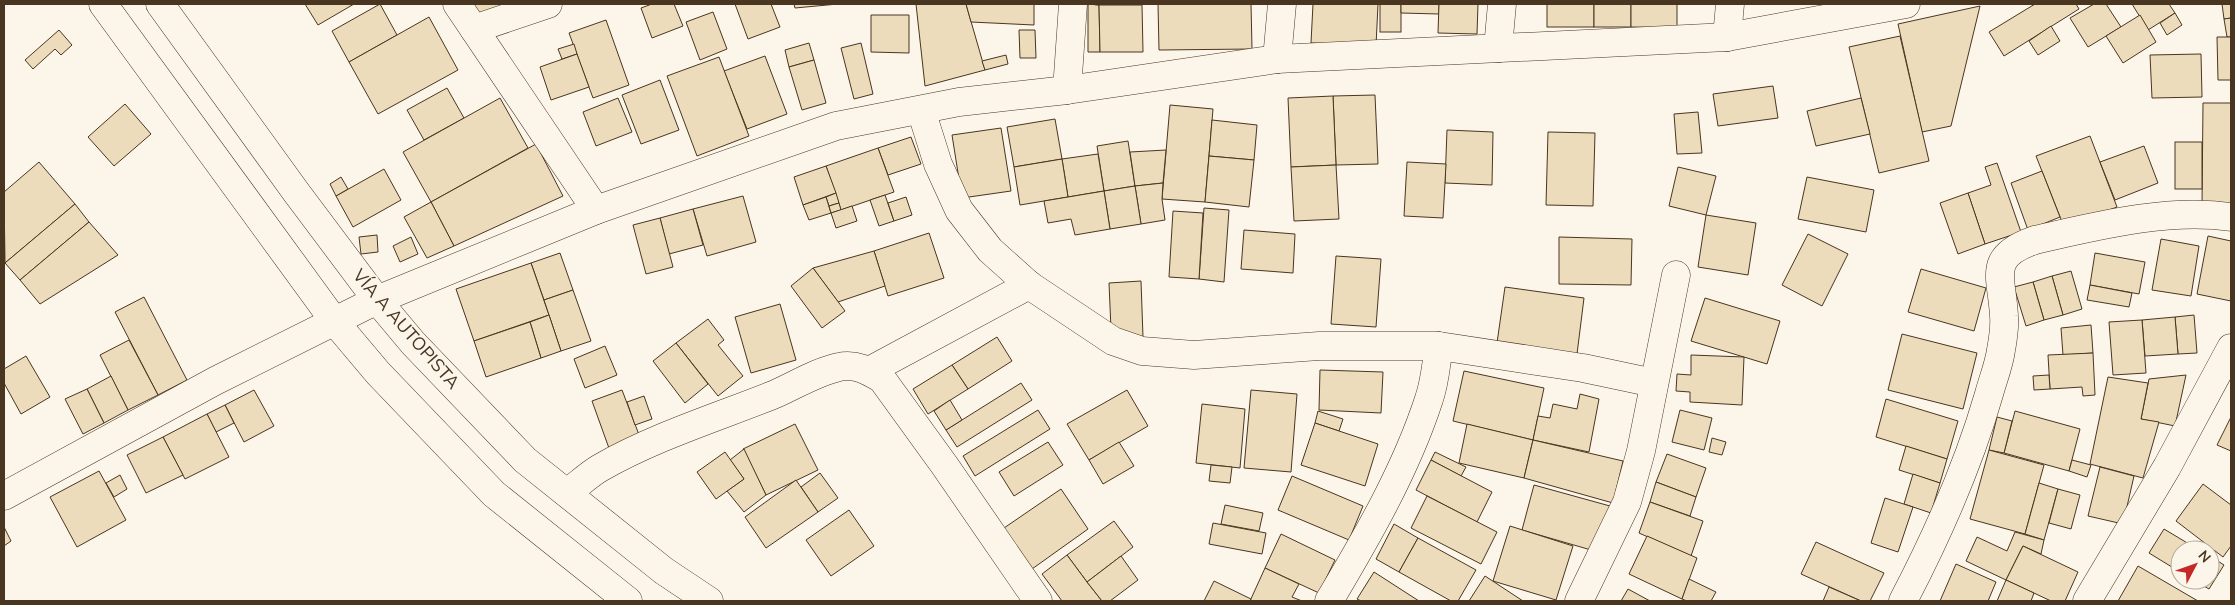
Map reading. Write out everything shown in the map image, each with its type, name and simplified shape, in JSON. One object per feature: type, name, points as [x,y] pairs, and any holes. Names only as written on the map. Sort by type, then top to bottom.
[{"type":"main road","points":[[103,4],[335,322],[378,373],[494,494],[628,601]]},
{"type":"main road","name":"VÍA A AUTOPISTA","points":[[160,4],[377,300],[413,343],[525,460],[664,571],[708,601]]},
{"type":"main road","points":[[457,4],[596,210]]},
{"type":"main road","points":[[474,29],[548,4]]},
{"type":"main road","points":[[1067,90],[1073,4]]},
{"type":"main road","points":[[1277,58],[1282,4]]},
{"type":"main road","points":[[1498,48],[1502,4]]},
{"type":"main road","points":[[1727,37],[1730,4]]},
{"type":"main road","points":[[4,496],[215,381],[377,300],[596,210],[836,126],[959,102],[1067,90],[1277,58],[1727,37],[1906,4]]},
{"type":"main road","points":[[921,110],[938,164],[959,210],[990,250],[1029,285],[1113,341],[1142,351],[1194,355],[1319,346],[1439,346],[1583,368],[1654,383]]},
{"type":"main road","points":[[1904,601],[1940,528],[1965,470],[2000,358],[2004,316],[1998,279],[2003,259],[2022,244],[2119,221],[2209,214],[2231,217]]},
{"type":"main road","points":[[1579,601],[1627,502],[1641,451],[1676,275]]},
{"type":"main road","points":[[869,371],[1029,285]]},
{"type":"main road","points":[[1329,601],[1364,543],[1405,461],[1430,398],[1439,346]]},
{"type":"main road","points":[[2087,601],[2163,475],[2231,348]]},
{"type":"main road","points":[[567,493],[599,468],[643,447],[840,366],[854,366],[869,371],[882,379],[945,466],[1038,601]]},
{"type":"building","points":[[305,4],[354,4],[318,25]]},
{"type":"building","points":[[380,4],[397,35],[349,62],[332,31]]},
{"type":"building","points":[[464,4],[509,4],[469,18]]},
{"type":"building","points":[[652,4],[674,4],[683,26],[652,38],[641,8]]},
{"type":"building","points":[[735,4],[771,4],[780,27],[748,39]]},
{"type":"building","points":[[794,4],[838,4],[795,8]]},
{"type":"building","points":[[916,4],[966,4],[985,70],[925,86]]},
{"type":"building","points":[[966,4],[1034,4],[1034,25],[971,22]]},
{"type":"building","points":[[1088,4],[1099,5],[1100,52],[1088,52]]},
{"type":"building","points":[[1088,4],[1158,4],[1099,5]]},
{"type":"building","points":[[1158,4],[1251,4],[1252,49],[1159,50]]},
{"type":"building","points":[[1313,4],[1378,4],[1376,46],[1311,43]]},
{"type":"building","points":[[1380,4],[1401,4],[1401,32],[1380,32]]},
{"type":"building","points":[[1401,4],[1439,4],[1439,14],[1401,13]]},
{"type":"building","points":[[1439,4],[1478,4],[1477,34],[1438,33]]},
{"type":"building","points":[[1547,4],[1594,4],[1594,27],[1547,27]]},
{"type":"building","points":[[1594,4],[1631,4],[1631,27],[1594,27]]},
{"type":"building","points":[[1631,4],[1677,4],[1677,28],[1631,27]]},
{"type":"building","points":[[2035,4],[2076,4],[2079,9],[2004,56],[1989,32]]},
{"type":"building","points":[[2094,4],[2106,4],[2121,27],[2088,47],[2070,18]]},
{"type":"building","points":[[2132,4],[2169,4],[2175,13],[2148,30]]},
{"type":"building","points":[[2222,4],[2231,4],[2231,18],[2224,19]]},
{"type":"building","points":[[1099,5],[1142,5],[1143,52],[1100,52]]},
{"type":"building","points":[[1980,6],[1951,126],[1922,132],[1898,24]]},
{"type":"building","points":[[713,12],[727,49],[700,60],[686,22]]},
{"type":"building","points":[[2175,13],[2182,25],[2167,35],[2160,23]]},
{"type":"building","points":[[871,15],[909,15],[909,53],[871,52]]},
{"type":"building","points":[[2140,15],[2156,42],[2123,63],[2106,36]]},
{"type":"building","points":[[429,17],[458,70],[378,114],[349,62]]},
{"type":"building","points":[[2231,18],[2231,37],[2227,37],[2224,19]]},
{"type":"building","points":[[606,20],[629,85],[593,98],[569,33]]},
{"type":"building","points":[[2051,26],[2060,41],[2038,55],[2029,41]]},
{"type":"building","points":[[59,30],[72,45],[61,55],[55,49],[33,69],[25,60]]},
{"type":"building","points":[[1019,30],[1035,30],[1036,58],[1020,58]]},
{"type":"building","points":[[1900,36],[1929,161],[1879,173],[1849,47]]},
{"type":"building","points":[[2217,37],[2231,37],[2231,80],[2218,80]]},
{"type":"building","points":[[809,43],[814,60],[789,67],[785,50]]},
{"type":"building","points":[[861,43],[873,94],[854,99],[841,48]]},
{"type":"building","points":[[574,44],[577,54],[562,59],[558,49]]},
{"type":"building","points":[[577,54],[589,87],[551,100],[540,67]]},
{"type":"building","points":[[2201,54],[2202,97],[2152,98],[2150,55]]},
{"type":"building","points":[[1006,55],[1008,64],[985,70],[982,61]]},
{"type":"building","points":[[765,56],[787,114],[747,129],[724,71]]},
{"type":"building","points":[[719,57],[749,136],[697,156],[667,76]]},
{"type":"building","points":[[814,60],[826,103],[802,110],[789,67]]},
{"type":"building","points":[[660,80],[679,130],[641,144],[622,95]]},
{"type":"building","points":[[1773,86],[1778,118],[1718,126],[1713,94]]},
{"type":"building","points":[[447,88],[464,118],[424,140],[407,110]]},
{"type":"building","points":[[1375,95],[1378,164],[1336,165],[1333,96]]},
{"type":"building","points":[[1333,96],[1336,165],[1291,167],[1288,98]]},
{"type":"building","points":[[500,98],[528,148],[431,202],[403,152]]},
{"type":"building","points":[[618,98],[632,132],[596,146],[583,112]]},
{"type":"building","points":[[1861,98],[1870,134],[1816,146],[1807,111]]},
{"type":"building","points":[[2203,103],[2231,103],[2231,206],[2202,205]]},
{"type":"building","points":[[125,104],[151,134],[114,166],[88,137]]},
{"type":"building","points":[[1170,105],[1213,109],[1205,202],[1162,199]]},
{"type":"building","points":[[1698,112],[1702,153],[1677,154],[1674,114]]},
{"type":"building","points":[[1055,119],[1062,159],[1014,167],[1007,127]]},
{"type":"building","points":[[1212,120],[1257,125],[1254,160],[1209,156]]},
{"type":"building","points":[[1001,128],[1011,191],[962,198],[952,135]]},
{"type":"building","points":[[1447,130],[1493,132],[1492,185],[1445,183]]},
{"type":"building","points":[[1548,132],[1595,133],[1593,206],[1546,205]]},
{"type":"building","points":[[2090,136],[2117,207],[2064,227],[2036,156]]},
{"type":"building","points":[[911,137],[921,164],[888,175],[878,148]]},
{"type":"building","points":[[1128,141],[1135,186],[1104,191],[1097,146]]},
{"type":"building","points":[[2175,142],[2202,142],[2202,189],[2175,189]]},
{"type":"building","points":[[536,144],[563,196],[454,246],[431,202]]},
{"type":"building","points":[[2144,146],[2158,183],[2115,200],[2100,162]]},
{"type":"building","points":[[878,148],[894,192],[841,210],[826,166]]},
{"type":"building","points":[[1166,150],[1163,183],[1135,186],[1130,152]]},
{"type":"building","points":[[1098,154],[1104,191],[1068,197],[1062,159]]},
{"type":"building","points":[[1209,156],[1254,160],[1249,207],[1205,202]]},
{"type":"building","points":[[1062,159],[1068,197],[1020,205],[1014,167]]},
{"type":"building","points":[[39,162],[75,204],[5,263],[4,192]]},
{"type":"building","points":[[1407,162],[1446,164],[1443,218],[1404,216]]},
{"type":"building","points":[[1997,163],[2021,232],[1985,244],[1968,193],[1991,185],[1985,167]]},
{"type":"building","points":[[1336,165],[1339,219],[1294,221],[1291,167]]},
{"type":"building","points":[[826,166],[836,193],[803,205],[794,177]]},
{"type":"building","points":[[1678,167],[1716,176],[1706,215],[1669,206]]},
{"type":"building","points":[[384,169],[401,200],[353,227],[336,196]]},
{"type":"building","points":[[2042,171],[2060,217],[2028,230],[2011,183]]},
{"type":"building","points":[[341,177],[348,189],[336,196],[330,184]]},
{"type":"building","points":[[1807,177],[1874,190],[1866,232],[1798,219]]},
{"type":"building","points":[[1163,183],[1162,199],[1165,220],[1141,224],[1135,186]]},
{"type":"building","points":[[1135,186],[1141,224],[1110,229],[1104,191]]},
{"type":"building","points":[[1104,191],[1110,229],[1075,235],[1071,219],[1048,223],[1044,201]]},
{"type":"building","points":[[836,193],[839,203],[829,206],[826,197]]},
{"type":"building","points":[[1968,193],[1985,244],[1958,254],[1940,203]]},
{"type":"building","points":[[885,195],[894,221],[879,226],[870,200]]},
{"type":"building","points":[[743,196],[756,242],[707,256],[693,209]]},
{"type":"building","points":[[826,197],[831,213],[809,220],[803,205]]},
{"type":"building","points":[[906,197],[912,215],[894,221],[888,203]]},
{"type":"building","points":[[431,202],[454,246],[427,258],[404,217]]},
{"type":"building","points":[[839,203],[841,210],[831,213],[829,206]]},
{"type":"building","points":[[75,204],[89,222],[20,280],[5,263]]},
{"type":"building","points":[[852,206],[857,221],[836,228],[831,213]]},
{"type":"building","points":[[1204,208],[1229,210],[1224,282],[1199,279]]},
{"type":"building","points":[[693,209],[703,245],[669,254],[660,218]]},
{"type":"building","points":[[1173,211],[1203,213],[1199,279],[1169,277]]},
{"type":"building","points":[[1706,215],[1756,223],[1748,275],[1698,267]]},
{"type":"building","points":[[660,218],[673,267],[646,274],[633,225]]},
{"type":"building","points":[[89,222],[118,255],[40,304],[20,280]]},
{"type":"building","points":[[1244,230],[1295,234],[1293,273],[1241,269]]},
{"type":"building","points":[[929,233],[944,278],[888,296],[874,251]]},
{"type":"building","points":[[1808,234],[1848,254],[1822,306],[1782,285]]},
{"type":"building","points":[[377,235],[378,252],[361,254],[359,237]]},
{"type":"building","points":[[2208,236],[2231,241],[2231,301],[2197,294]]},
{"type":"building","points":[[411,237],[418,254],[400,262],[393,246]]},
{"type":"building","points":[[1559,237],[1632,239],[1631,285],[1559,284]]},
{"type":"building","points":[[2161,239],[2199,246],[2191,296],[2152,290]]},
{"type":"building","points":[[874,251],[885,286],[838,302],[813,268]]},
{"type":"building","points":[[560,253],[573,290],[544,300],[531,263]]},
{"type":"building","points":[[2095,253],[2145,262],[2139,294],[2090,285]]},
{"type":"building","points":[[1336,256],[1381,259],[1376,327],[1331,324]]},
{"type":"building","points":[[531,263],[549,315],[474,341],[456,289]]},
{"type":"building","points":[[813,268],[845,311],[822,328],[791,286]]},
{"type":"building","points":[[1921,269],[1986,288],[1974,331],[1908,312]]},
{"type":"building","points":[[2071,271],[2082,309],[2063,315],[2052,276]]},
{"type":"building","points":[[2052,276],[2063,315],[2044,320],[2033,282]]},
{"type":"building","points":[[1141,281],[1143,337],[1111,329],[1109,283]]},
{"type":"building","points":[[2033,282],[2044,320],[2026,326],[2014,287]]},
{"type":"building","points":[[2090,285],[2132,293],[2129,307],[2087,300]]},
{"type":"building","points":[[1505,287],[1584,298],[1577,354],[1497,343]]},
{"type":"building","points":[[573,290],[591,341],[561,351],[544,300]]},
{"type":"building","points":[[144,297],[187,380],[158,395],[115,312]]},
{"type":"building","points":[[1705,298],[1780,321],[1767,364],[1691,341]]},
{"type":"building","points":[[780,304],[796,360],[751,373],[735,317]]},
{"type":"building","points":[[549,315],[561,351],[541,358],[530,322]]},
{"type":"building","points":[[2194,315],[2197,353],[2178,354],[2175,317]]},
{"type":"building","points":[[2175,317],[2178,354],[2145,356],[2142,320]]},
{"type":"building","points":[[708,319],[724,340],[718,345],[743,376],[718,396],[676,343]]},
{"type":"building","points":[[2142,320],[2146,373],[2113,375],[2109,322]]},
{"type":"building","points":[[530,322],[541,358],[486,377],[474,341]]},
{"type":"building","points":[[2091,325],[2093,353],[2063,355],[2061,328]]},
{"type":"building","points":[[1902,334],[1977,353],[1963,409],[1888,390]]},
{"type":"building","points":[[997,337],[1012,361],[968,389],[952,365]]},
{"type":"building","points":[[129,340],[158,395],[128,410],[100,355]]},
{"type":"building","points":[[676,343],[708,384],[685,403],[653,361]]},
{"type":"building","points":[[605,346],[617,375],[585,388],[574,359]]},
{"type":"building","points":[[2093,353],[2095,395],[2083,396],[2082,387],[2050,389],[2048,355]]},
{"type":"building","points":[[1691,355],[1744,357],[1742,405],[1690,402],[1690,392],[1676,391],[1677,374],[1691,375]]},
{"type":"building","points":[[26,356],[50,397],[21,414],[4,383],[4,369]]},
{"type":"building","points":[[952,365],[968,389],[928,414],[913,389]]},
{"type":"building","points":[[1320,370],[1383,372],[1381,413],[1319,410]]},
{"type":"building","points":[[1464,371],[1544,388],[1533,440],[1453,421]]},
{"type":"building","points":[[2049,375],[2050,389],[2034,390],[2033,376]]},
{"type":"building","points":[[2186,375],[2175,426],[2141,419],[2149,379]]},
{"type":"building","points":[[111,376],[128,410],[104,423],[87,389]]},
{"type":"building","points":[[2108,377],[2148,383],[2141,419],[2159,422],[2143,478],[2090,464]]},
{"type":"building","points":[[1021,383],[1032,400],[957,447],[946,430]]},
{"type":"building","points":[[87,389],[104,423],[83,434],[65,399]]},
{"type":"building","points":[[254,390],[274,426],[244,442],[225,405]]},
{"type":"building","points":[[622,390],[641,440],[610,451],[592,401]]},
{"type":"building","points":[[1127,390],[1148,426],[1089,460],[1067,424]]},
{"type":"building","points":[[1251,390],[1297,394],[1291,472],[1244,468]]},
{"type":"building","points":[[1580,394],[1599,399],[1589,452],[1533,440],[1538,416],[1550,418],[1553,404],[1577,409]]},
{"type":"building","points":[[644,396],[652,419],[635,425],[627,402]]},
{"type":"building","points":[[1886,399],[1958,421],[1947,459],[1876,437]]},
{"type":"building","points":[[950,400],[962,420],[946,430],[934,411]]},
{"type":"building","points":[[1202,404],[1245,409],[1240,468],[1196,463]]},
{"type":"building","points":[[225,405],[234,423],[216,432],[207,414]]},
{"type":"building","points":[[1038,410],[1050,429],[975,476],[963,456]]},
{"type":"building","points":[[1680,410],[1712,418],[1704,450],[1672,442]]},
{"type":"building","points":[[1318,411],[1343,419],[1339,431],[1315,423]]},
{"type":"building","points":[[2015,411],[2080,429],[2069,471],[2004,453]]},
{"type":"building","points":[[207,414],[229,457],[185,479],[163,437]]},
{"type":"building","points":[[1997,417],[2012,421],[2004,453],[1989,450]]},
{"type":"building","points":[[2231,417],[2231,451],[2217,445]]},
{"type":"building","points":[[1315,423],[1378,444],[1365,486],[1301,465]]},
{"type":"building","points":[[795,424],[818,470],[766,495],[743,449]]},
{"type":"building","points":[[1467,424],[1533,440],[1524,478],[1459,463]]},
{"type":"building","points":[[163,437],[183,475],[146,493],[127,455]]},
{"type":"building","points":[[1712,438],[1726,442],[1722,455],[1709,452]]},
{"type":"building","points":[[1533,440],[1623,461],[1613,503],[1524,478]]},
{"type":"building","points":[[1048,442],[1063,465],[1014,496],[999,472]]},
{"type":"building","points":[[1119,442],[1134,466],[1103,484],[1089,460]]},
{"type":"building","points":[[1906,446],[1947,459],[1940,483],[1899,470]]},
{"type":"building","points":[[744,449],[766,495],[744,512],[727,491],[744,479],[730,460]]},
{"type":"building","points":[[1989,450],[2044,465],[2025,534],[1970,519]]},
{"type":"building","points":[[725,452],[744,479],[716,499],[697,472]]},
{"type":"building","points":[[1435,452],[1466,467],[1461,476],[1431,460]]},
{"type":"building","points":[[1667,454],[1706,468],[1696,497],[1656,482]]},
{"type":"building","points":[[1431,460],[1492,492],[1477,522],[1416,490]]},
{"type":"building","points":[[2072,460],[2091,465],[2087,477],[2069,471]]},
{"type":"building","points":[[1211,465],[1232,467],[1230,483],[1209,481]]},
{"type":"building","points":[[2100,467],[2134,476],[2123,524],[2088,516]]},
{"type":"building","points":[[99,471],[126,520],[77,547],[50,497]]},
{"type":"building","points":[[820,473],[838,498],[818,512],[801,487]]},
{"type":"building","points":[[1913,474],[1940,483],[1931,513],[1904,504]]},
{"type":"building","points":[[120,475],[127,489],[114,497],[106,483]]},
{"type":"building","points":[[1292,476],[1363,506],[1349,540],[1278,510]]},
{"type":"building","points":[[796,480],[818,512],[766,548],[745,517]]},
{"type":"building","points":[[1656,482],[1696,497],[1690,516],[1650,502]]},
{"type":"building","points":[[2039,483],[2058,489],[2044,540],[2025,534]]},
{"type":"building","points":[[2203,484],[2231,505],[2231,546],[2223,557],[2220,555],[2220,540],[2201,540],[2176,521]]},
{"type":"building","points":[[1534,485],[1610,506],[1598,552],[1522,530]]},
{"type":"building","points":[[1061,489],[1088,529],[1032,569],[1004,528]]},
{"type":"building","points":[[2058,489],[2080,495],[2071,529],[2049,523]]},
{"type":"building","points":[[1427,496],[1497,532],[1481,564],[1411,528]]},
{"type":"building","points":[[1885,498],[1913,507],[1898,552],[1871,543]]},
{"type":"building","points":[[1650,502],[1703,521],[1691,556],[1639,533]]},
{"type":"building","points":[[1225,505],[1263,513],[1259,531],[1221,524]]},
{"type":"building","points":[[849,510],[874,546],[831,576],[806,540]]},
{"type":"building","points":[[1114,521],[1133,547],[1087,582],[1067,555]]},
{"type":"building","points":[[1213,523],[1266,533],[1262,554],[1209,544]]},
{"type":"building","points":[[1394,524],[1418,538],[1399,572],[1376,559]]},
{"type":"building","points":[[1510,526],[1573,546],[1556,600],[1493,581]]},
{"type":"building","points":[[4,527],[11,541],[4,546]]},
{"type":"building","points":[[2164,529],[2182,540],[2170,540],[2170,566],[2149,553]]},
{"type":"building","points":[[2015,532],[2044,540],[2041,554],[2023,546],[2006,580],[1966,561],[1977,537],[2007,551]]},
{"type":"building","points":[[1281,534],[1335,560],[1319,593],[1265,568]]},
{"type":"building","points":[[1647,536],[1697,558],[1682,599],[1629,574]]},
{"type":"building","points":[[1418,538],[1476,570],[1458,601],[1451,601],[1399,572]]},
{"type":"building","points":[[1816,542],[1884,573],[1870,601],[1861,601],[1801,574]]},
{"type":"building","points":[[2023,546],[2078,572],[2065,601],[2051,601],[2006,580]]},
{"type":"building","points":[[1067,555],[1102,601],[1062,601],[1042,574]]},
{"type":"building","points":[[1121,556],[1138,580],[1110,601],[1102,601],[1087,582]]},
{"type":"building","points":[[2220,562],[2224,565],[2220,571]]},
{"type":"building","points":[[1956,564],[1996,582],[1988,601],[1940,601]]},
{"type":"building","points":[[2138,566],[2170,585],[2170,590],[2179,590],[2198,601],[2118,601]]},
{"type":"building","points":[[1265,568],[1299,584],[1292,597],[1302,601],[1250,601]]},
{"type":"building","points":[[1374,572],[1419,601],[1361,601],[1357,599]]},
{"type":"building","points":[[1485,576],[1523,601],[1469,601]]},
{"type":"building","points":[[1689,579],[1716,592],[1711,601],[1687,601],[1682,599]]},
{"type":"building","points":[[2006,580],[2034,593],[2031,601],[1997,601]]},
{"type":"building","points":[[1214,581],[1251,599],[1250,601],[1204,601]]},
{"type":"building","points":[[1829,587],[1861,601],[1823,601]]},
{"type":"building","points":[[1628,589],[1650,601],[1621,601]]}]
